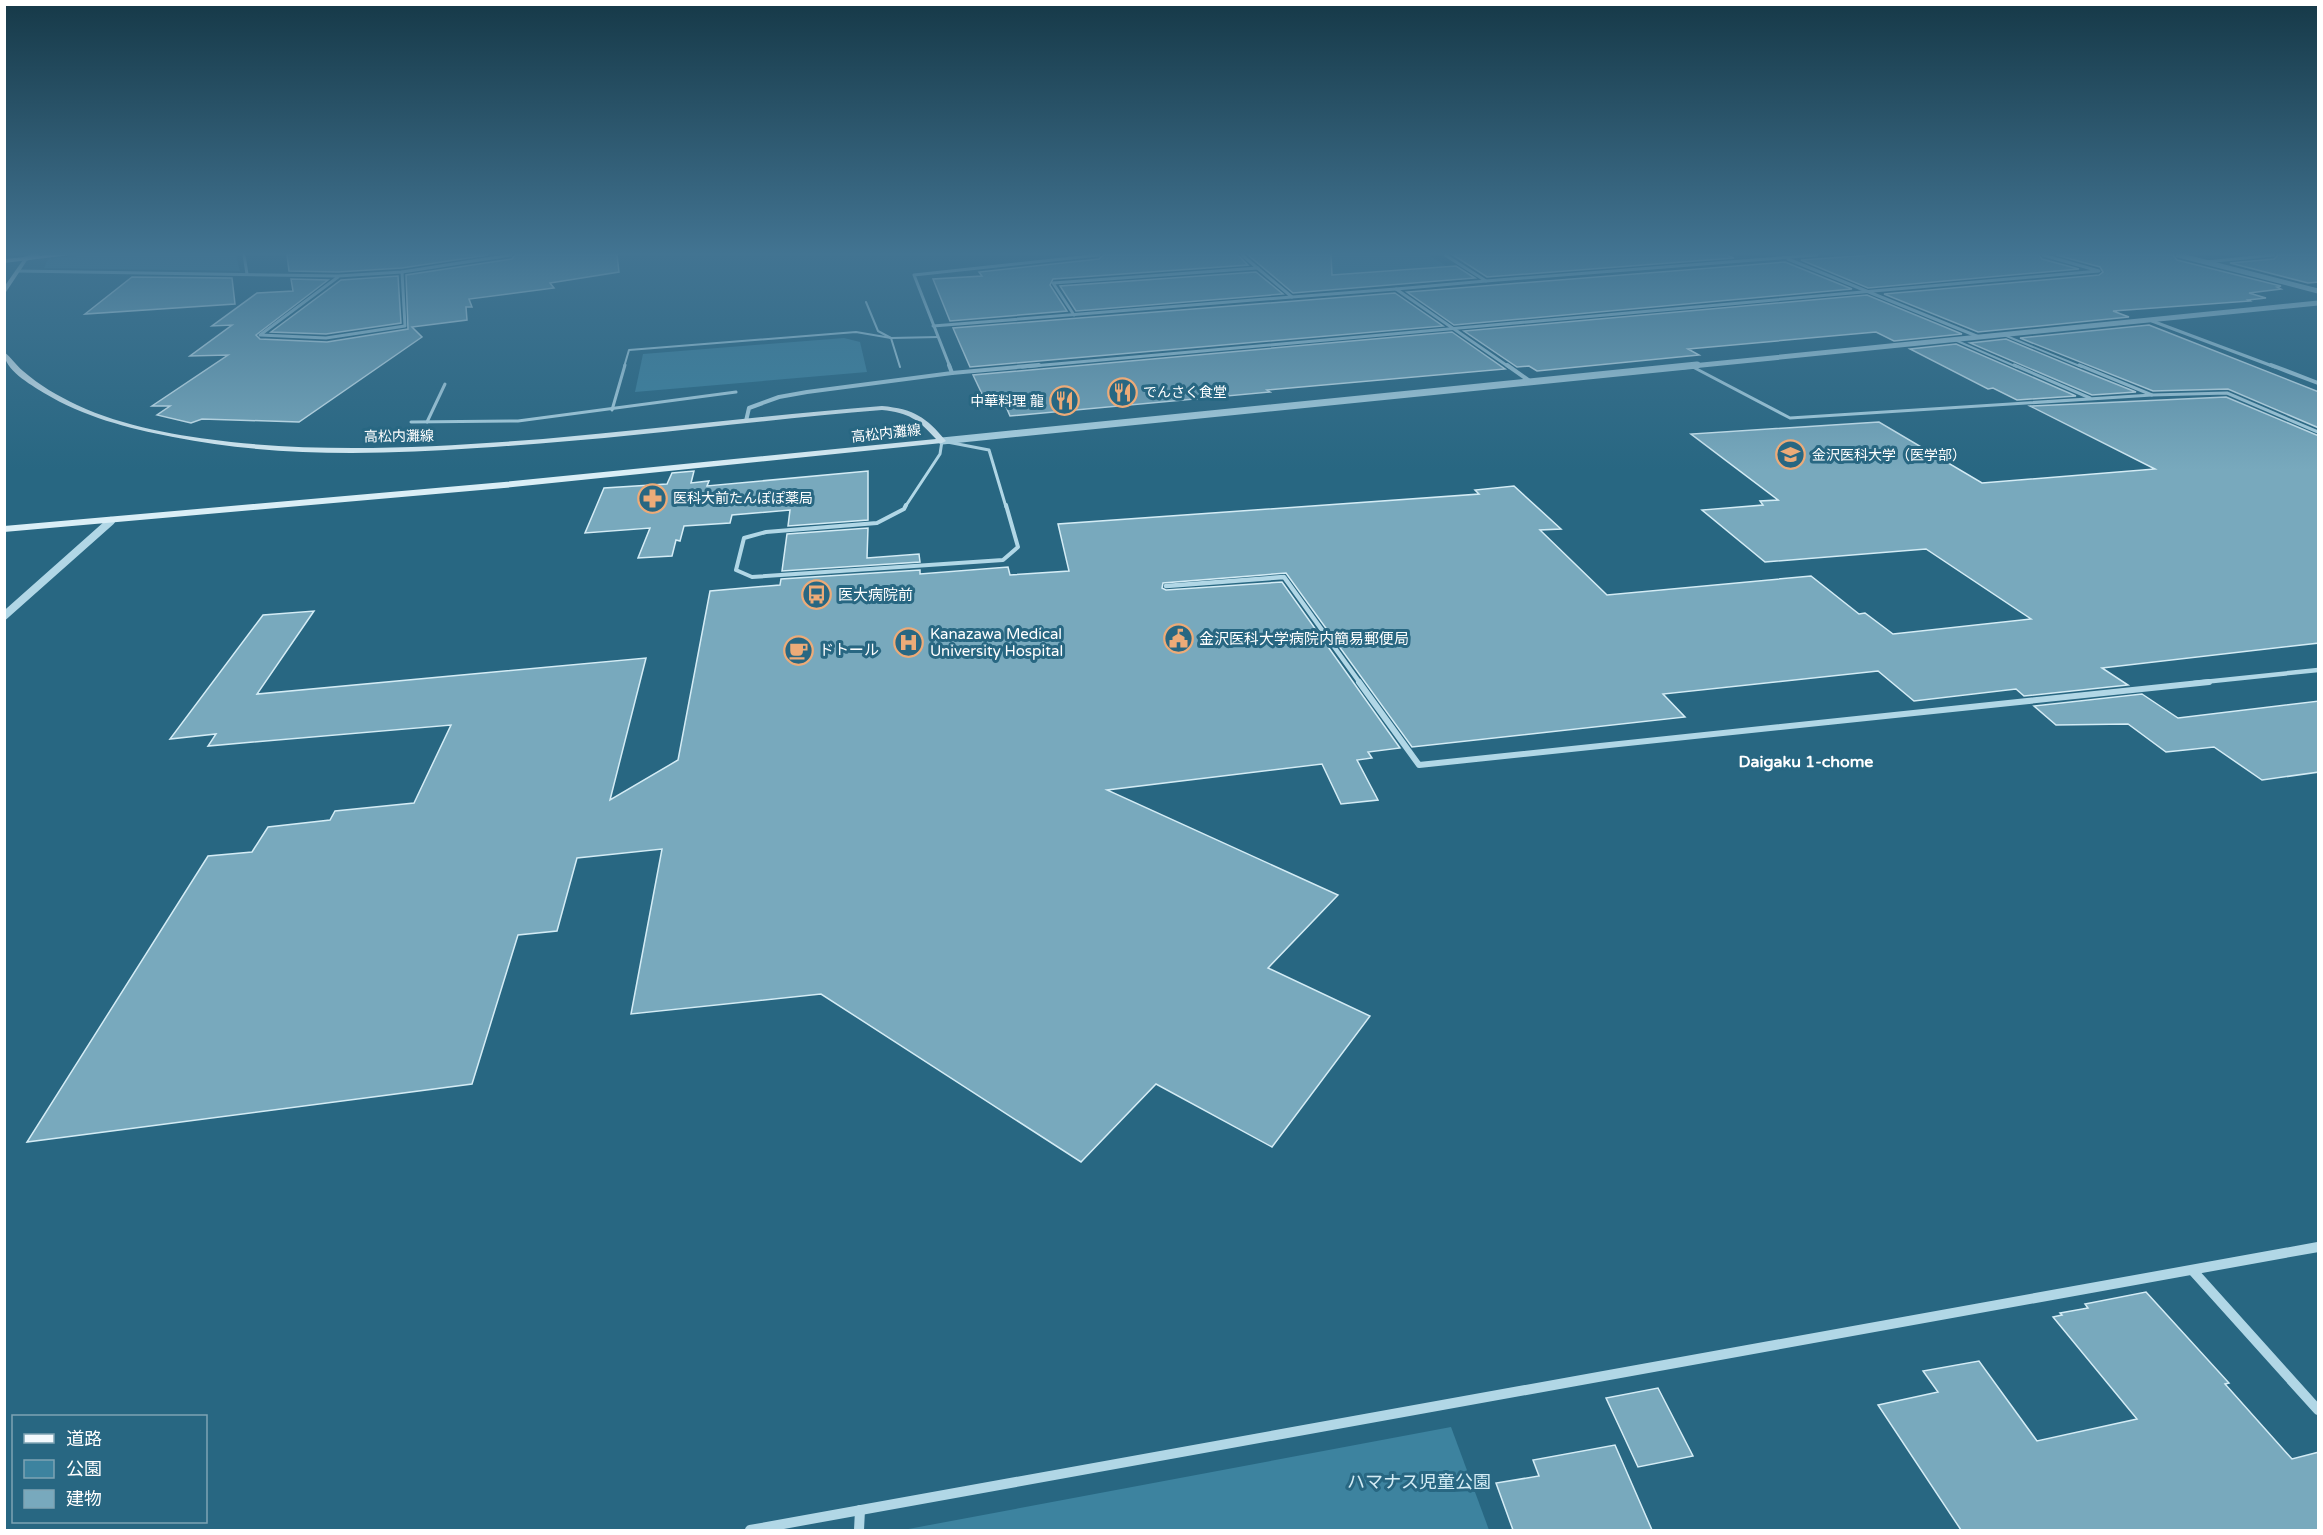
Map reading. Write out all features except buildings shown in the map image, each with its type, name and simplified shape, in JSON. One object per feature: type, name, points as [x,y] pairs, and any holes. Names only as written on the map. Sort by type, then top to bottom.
[{"type":"main road","name":"高松内灘線","points":[[4,354],[9,362],[34,384],[84,411],[130,426],[195,440],[248,446],[339,450],[466,447],[882,408],[905,410],[925,421],[942,441]]},
{"type":"main road","name":"高松内灘線","points":[[4,529],[504,485],[942,441]]},
{"type":"street","points":[[271,327],[260,335],[326,338],[401,327]]},
{"type":"street","points":[[933,327],[952,373]]},
{"type":"street","points":[[1451,327],[1531,382]]},
{"type":"street","points":[[746,421],[749,408],[779,397],[952,373],[1480,327]]},
{"type":"street","points":[[1954,327],[1979,337]]},
{"type":"street","points":[[942,441],[2092,327]]},
{"type":"street","points":[[2167,327],[2319,383]]},
{"type":"street","points":[[4,616],[111,521]]},
{"type":"street","points":[[1166,586],[1284,577],[1419,765],[2319,670]]},
{"type":"street","points":[[750,1530],[2193,1272],[2319,1247]]},
{"type":"street","points":[[2193,1272],[2319,1410]]},
{"type":"street","points":[[860,1510],[860,1530]]},
{"type":"lane","points":[[876,327],[878,331],[891,338],[900,367]]},
{"type":"lane","points":[[612,410],[629,350],[856,332],[891,338],[938,337]]},
{"type":"lane","points":[[2004,335],[2151,395]]},
{"type":"lane","points":[[1955,340],[2093,399]]},
{"type":"lane","points":[[1691,366],[1790,418],[2151,395],[2227,393],[2319,432]]},
{"type":"lane","points":[[427,422],[445,384]]},
{"type":"lane","points":[[411,422],[518,421],[736,392]]},
{"type":"lane","points":[[942,441],[989,450],[1018,547],[1003,560],[752,577],[736,570],[744,538],[766,532],[877,523],[904,509],[940,454],[942,441]]},
{"type":"green space","points":[[844,338],[860,342],[867,372],[635,392],[643,354]]},
{"type":"green space","name":"ハマナス児童公園","points":[[1451,1427],[1489,1530],[903,1530]]},
{"type":"place","name":"でんさく食堂","points":[[1122,392]]},
{"type":"place","name":"中華料理 龍","points":[[1065,401]]},
{"type":"place","name":"金沢医科大学（医学部）","points":[[1791,455]]},
{"type":"place","name":"医科大前たんぽぽ薬局","points":[[652,498]]},
{"type":"place","name":"医大病院前","points":[[817,595]]},
{"type":"place","name":"金沢医科大学病院内簡易郵便局","points":[[1178,639]]},
{"type":"place","name":"Kanazawa Medical University Hospital","points":[[909,643]]},
{"type":"place","name":"ドトール","points":[[798,650]]},
{"type":"district","name":"Daigaku 1-chome","points":[[1806,761]]}]
